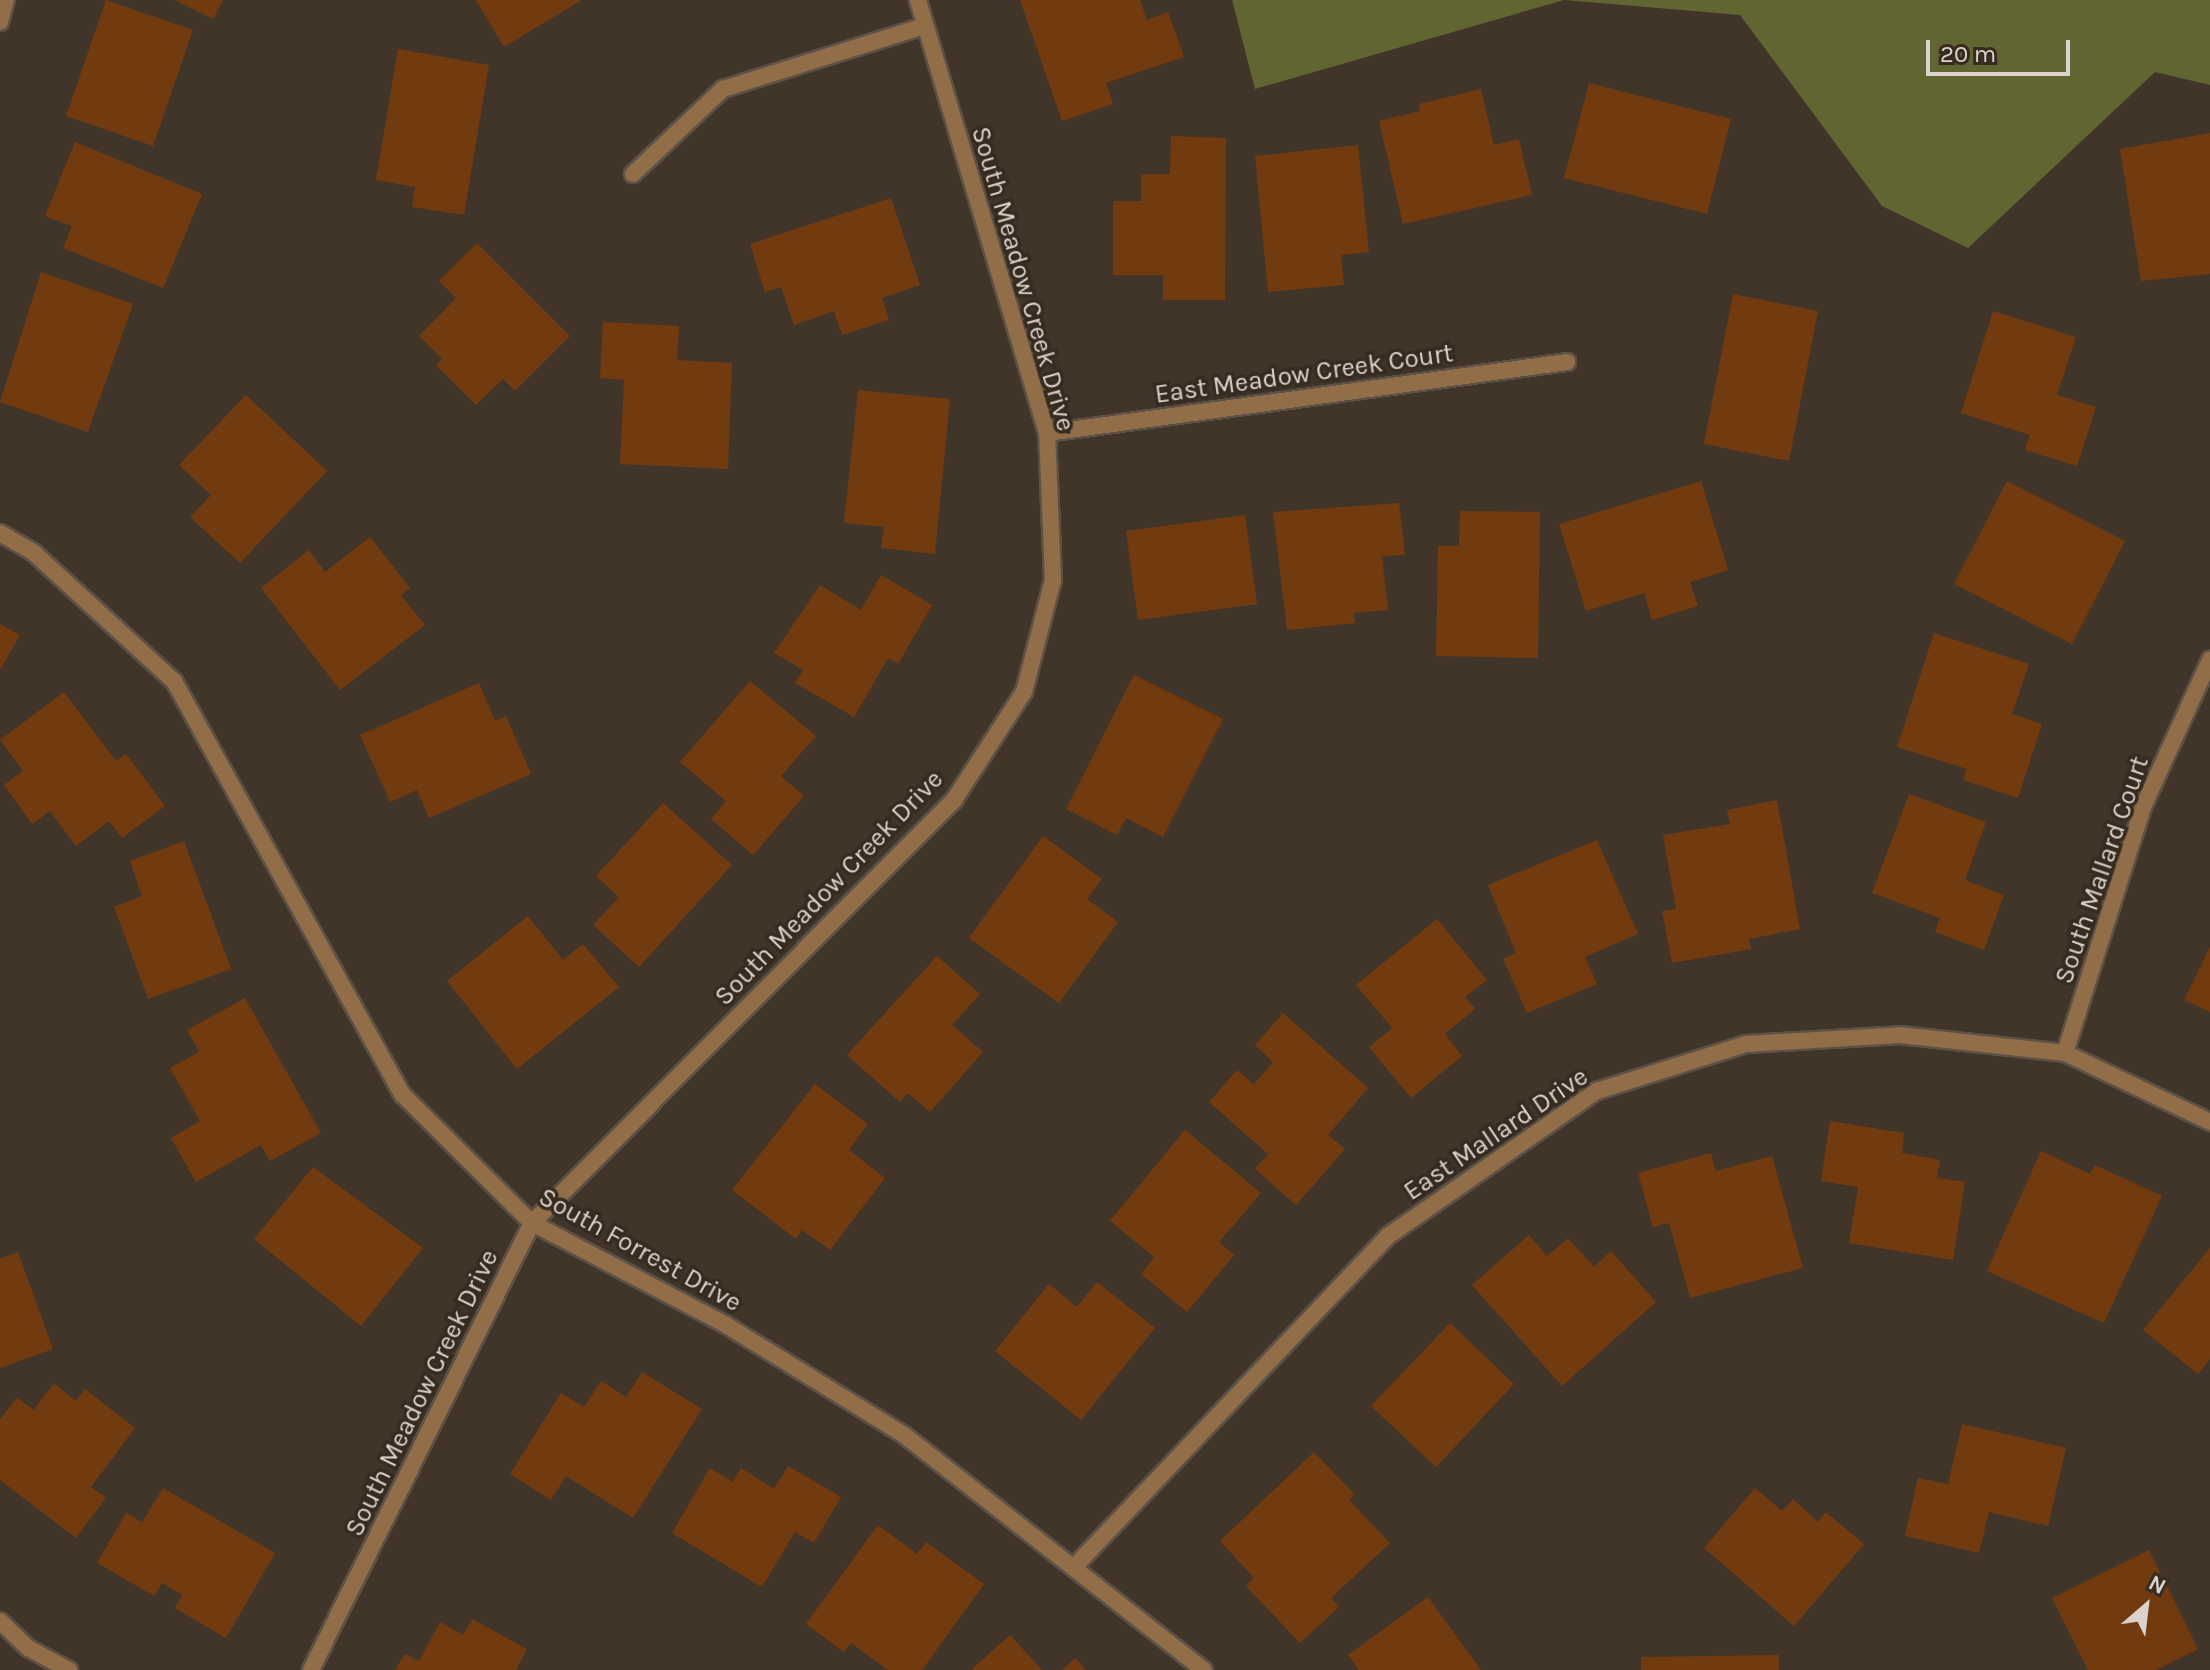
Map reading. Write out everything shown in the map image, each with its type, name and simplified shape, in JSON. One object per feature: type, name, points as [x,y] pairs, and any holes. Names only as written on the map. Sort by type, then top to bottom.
[{"type":"street","points":[[0,22],[6,0]]},
{"type":"street","name":"South Meadow Creek Drive","points":[[311,1670],[532,1223],[954,800],[1024,692],[1053,580],[1047,433],[918,0]]},
{"type":"street","points":[[633,174],[723,89],[924,26]]},
{"type":"street","name":"East Meadow Creek Court","points":[[1047,433],[1567,362]]},
{"type":"street","name":"South Forrest Drive","points":[[0,533],[33,552],[174,681],[403,1095],[532,1223],[726,1325],[904,1435],[1076,1565],[1204,1670]]},
{"type":"street","name":"South Mallard Court","points":[[2065,1053],[2143,807],[2210,660]]},
{"type":"street","name":"East Mallard Drive","points":[[1076,1565],[1388,1236],[1597,1091],[1746,1044],[1900,1035],[2065,1053],[2210,1122]]},
{"type":"street","points":[[0,1621],[28,1648],[69,1670]]},
{"type":"green space","points":[[1232,0],[1564,0],[1255,89]]},
{"type":"green space","points":[[1564,0],[2210,0],[2210,85],[2155,72],[1968,248],[1882,206],[1740,15]]},
{"type":"building","points":[[106,0],[193,30],[153,146],[66,116]]},
{"type":"building","points":[[175,0],[223,0],[213,19]]},
{"type":"building","points":[[476,0],[582,0],[504,47]]},
{"type":"building","points":[[1020,0],[1140,0],[1147,20],[1168,12],[1184,57],[1106,83],[1113,104],[1062,121]]},
{"type":"building","points":[[398,49],[489,65],[464,215],[412,207],[415,187],[376,180]]},
{"type":"building","points":[[1589,83],[1731,119],[1707,214],[1564,178]]},
{"type":"building","points":[[1481,89],[1494,145],[1519,139],[1532,195],[1403,224],[1379,121],[1420,111],[1419,104]]},
{"type":"building","points":[[2210,133],[2210,274],[2141,281],[2120,149]]},
{"type":"building","points":[[1171,136],[1226,138],[1225,300],[1163,300],[1163,275],[1113,275],[1113,201],[1141,201],[1141,174],[1170,174]]},
{"type":"building","points":[[75,142],[202,194],[163,288],[63,248],[72,226],[45,216]]},
{"type":"building","points":[[1358,145],[1369,252],[1341,255],[1344,285],[1268,292],[1255,156]]},
{"type":"building","points":[[891,198],[920,285],[882,298],[889,320],[842,335],[834,311],[794,325],[781,287],[765,292],[750,244]]},
{"type":"building","points":[[477,243],[570,336],[515,391],[503,379],[476,405],[436,365],[442,359],[419,336],[456,298],[439,281]]},
{"type":"building","points":[[41,272],[133,304],[88,432],[0,402]]},
{"type":"building","points":[[1733,294],[1818,311],[1789,461],[1704,444]]},
{"type":"building","points":[[1993,311],[2076,337],[2057,395],[2096,407],[2077,466],[2025,450],[2030,435],[1961,413]]},
{"type":"building","points":[[603,322],[679,326],[677,360],[732,363],[728,469],[620,464],[624,380],[600,378]]},
{"type":"building","points":[[858,390],[950,399],[935,554],[881,548],[884,527],[844,523]]},
{"type":"building","points":[[246,395],[327,471],[240,563],[190,517],[211,495],[179,465]]},
{"type":"building","points":[[1701,481],[1728,570],[1690,582],[1698,606],[1652,620],[1644,593],[1586,611],[1559,524]]},
{"type":"building","points":[[2007,481],[2125,541],[2072,644],[1954,584]]},
{"type":"building","points":[[1399,503],[1405,555],[1382,556],[1388,610],[1354,613],[1355,623],[1287,630],[1273,512]]},
{"type":"building","points":[[1460,511],[1540,512],[1538,658],[1436,656],[1438,546],[1459,546]]},
{"type":"building","points":[[1245,515],[1257,604],[1138,620],[1126,531]]},
{"type":"building","points":[[370,537],[410,588],[401,595],[425,625],[340,690],[261,588],[309,550],[325,572]]},
{"type":"building","points":[[881,575],[932,605],[898,664],[888,658],[854,717],[795,683],[803,670],[774,653],[820,585],[861,610]]},
{"type":"building","points":[[0,624],[20,635],[0,670]]},
{"type":"building","points":[[1934,633],[2029,664],[2012,714],[2042,724],[2018,798],[1963,780],[1967,769],[1897,747]]},
{"type":"building","points":[[1134,675],[1223,719],[1163,837],[1126,818],[1117,835],[1066,809]]},
{"type":"building","points":[[750,681],[816,736],[781,776],[804,796],[753,855],[711,819],[726,801],[680,762]]},
{"type":"building","points":[[479,683],[495,721],[506,716],[531,774],[429,818],[417,790],[390,802],[360,735]]},
{"type":"building","points":[[64,692],[116,761],[126,754],[165,806],[122,838],[109,821],[76,846],[50,811],[32,824],[4,785],[23,771],[0,740]]},
{"type":"building","points":[[1909,794],[1986,822],[1965,880],[2004,895],[1984,950],[1935,932],[1940,918],[1872,893]]},
{"type":"building","points":[[1777,800],[1800,929],[1749,939],[1751,949],[1672,963],[1662,911],[1676,909],[1663,835],[1730,824],[1727,810]]},
{"type":"building","points":[[663,803],[732,865],[639,967],[593,925],[619,897],[596,876]]},
{"type":"building","points":[[1043,836],[1102,879],[1087,899],[1118,922],[1059,1003],[969,938]]},
{"type":"building","points":[[1597,840],[1638,934],[1585,957],[1597,984],[1527,1013],[1503,959],[1516,953],[1488,885]]},
{"type":"building","points":[[184,841],[231,969],[148,999],[114,907],[142,896],[130,861]]},
{"type":"building","points":[[528,916],[563,960],[583,944],[619,987],[517,1069],[447,981]]},
{"type":"building","points":[[1437,919],[1487,980],[1465,997],[1475,1009],[1445,1034],[1462,1056],[1411,1098],[1369,1047],[1392,1028],[1356,985]]},
{"type":"building","points":[[2210,947],[2210,1012],[2184,1000]]},
{"type":"building","points":[[937,956],[980,994],[952,1025],[983,1052],[930,1112],[908,1093],[900,1102],[847,1055]]},
{"type":"building","points":[[245,998],[321,1133],[270,1161],[261,1145],[196,1182],[171,1138],[200,1121],[170,1068],[199,1052],[187,1030]]},
{"type":"building","points":[[1283,1013],[1368,1088],[1328,1135],[1345,1149],[1296,1205],[1255,1169],[1268,1154],[1209,1102],[1237,1070],[1254,1084],[1273,1062],[1255,1045]]},
{"type":"building","points":[[815,1084],[868,1124],[849,1150],[885,1178],[830,1250],[802,1230],[796,1239],[732,1190]]},
{"type":"building","points":[[1830,1121],[1904,1133],[1902,1153],[1940,1160],[1937,1178],[1965,1182],[1953,1260],[1849,1243],[1858,1187],[1821,1181]]},
{"type":"building","points":[[1185,1130],[1261,1193],[1219,1242],[1234,1255],[1187,1312],[1141,1274],[1154,1257],[1110,1221]]},
{"type":"building","points":[[2041,1151],[2090,1174],[2095,1165],[2162,1196],[2104,1323],[1987,1271]]},
{"type":"building","points":[[1711,1153],[1716,1171],[1772,1156],[1803,1268],[1690,1298],[1669,1223],[1653,1227],[1638,1173]]},
{"type":"building","points":[[313,1167],[423,1248],[361,1326],[254,1239]]},
{"type":"building","points":[[1529,1235],[1547,1256],[1568,1238],[1594,1267],[1611,1251],[1656,1302],[1562,1386],[1472,1285]]},
{"type":"building","points":[[2210,1248],[2210,1359],[2198,1374],[2143,1330]]},
{"type":"building","points":[[18,1252],[53,1349],[0,1368],[0,1259]]},
{"type":"building","points":[[1097,1282],[1155,1328],[1081,1420],[995,1351],[1049,1284],[1077,1307]]},
{"type":"building","points":[[1450,1323],[1514,1384],[1436,1467],[1371,1406]]},
{"type":"building","points":[[642,1372],[702,1409],[633,1518],[566,1476],[551,1500],[510,1474],[561,1393],[584,1407],[601,1381],[626,1397]]},
{"type":"building","points":[[54,1383],[76,1401],[85,1389],[135,1428],[91,1487],[106,1498],[76,1538],[0,1480],[0,1419],[17,1398],[34,1410]]},
{"type":"building","points":[[1962,1424],[2066,1448],[2048,1526],[1989,1512],[1979,1553],[1905,1536],[1918,1478],[1948,1484]]},
{"type":"building","points":[[1314,1452],[1355,1495],[1349,1500],[1390,1543],[1331,1598],[1339,1607],[1300,1643],[1246,1586],[1254,1578],[1220,1541]]},
{"type":"building","points":[[788,1466],[841,1497],[814,1543],[795,1532],[762,1587],[672,1533],[710,1468],[733,1482],[741,1468],[774,1489]]},
{"type":"building","points":[[163,1488],[275,1553],[226,1638],[175,1608],[182,1595],[162,1583],[154,1596],[97,1563],[126,1513],[142,1522]]},
{"type":"building","points":[[1755,1488],[1782,1511],[1793,1499],[1818,1522],[1826,1512],[1864,1544],[1794,1626],[1704,1548]]},
{"type":"building","points":[[878,1525],[917,1554],[926,1542],[984,1584],[922,1670],[888,1670],[851,1643],[844,1652],[806,1624]]},
{"type":"building","points":[[2149,1550],[2198,1649],[2156,1670],[2088,1670],[2052,1598]]},
{"type":"building","points":[[1428,1597],[1481,1670],[1359,1670],[1348,1655]]},
{"type":"building","points":[[472,1619],[527,1649],[516,1670],[395,1670],[405,1654],[419,1661],[440,1622],[463,1635]]},
{"type":"building","points":[[1010,1635],[1042,1670],[971,1670]]},
{"type":"building","points":[[1779,1655],[1779,1670],[1641,1670],[1641,1657]]},
{"type":"building","points":[[1075,1658],[1086,1670],[1062,1670]]}]
